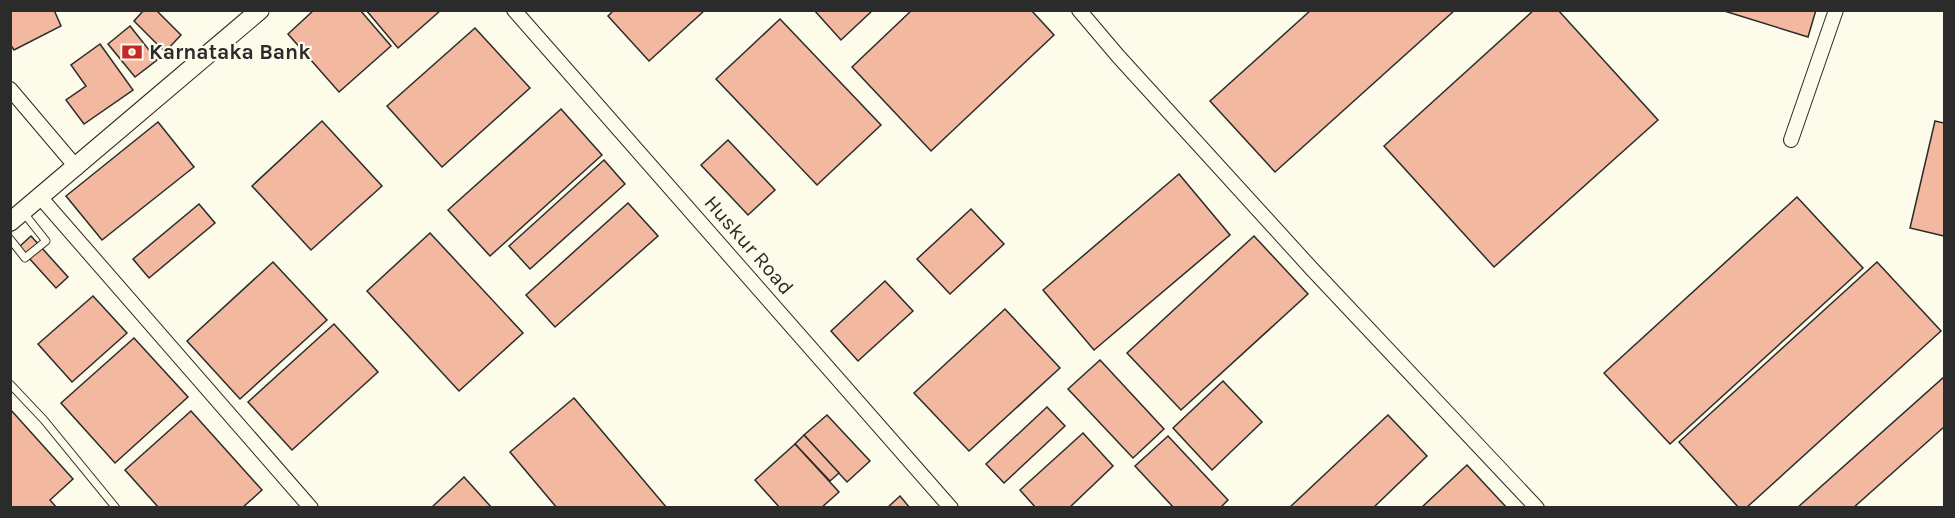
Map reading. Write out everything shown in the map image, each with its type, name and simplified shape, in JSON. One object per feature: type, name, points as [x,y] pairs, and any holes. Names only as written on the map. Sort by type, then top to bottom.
[{"type":"street","points":[[17,217],[260,10]]},
{"type":"street","name":"Huskur Road","points":[[514,10],[951,507]]},
{"type":"street","points":[[1079,10],[1311,268],[1537,507]]},
{"type":"street","points":[[1791,140],[1836,10]]},
{"type":"street","points":[[10,89],[77,168]]},
{"type":"street","points":[[41,198],[311,507]]},
{"type":"lane","points":[[10,239],[25,258],[46,241],[17,217]]},
{"type":"lane","points":[[10,384],[44,420],[112,506]]},
{"type":"building","points":[[10,10],[54,10],[61,26],[14,50],[10,44]]},
{"type":"building","points":[[144,10],[156,10],[181,35],[165,52],[134,21]]},
{"type":"building","points":[[314,10],[360,10],[391,46],[339,92],[288,34]]},
{"type":"building","points":[[366,10],[441,10],[398,48]]},
{"type":"building","points":[[614,10],[705,10],[649,61],[608,16]]},
{"type":"building","points":[[814,10],[873,10],[841,40]]},
{"type":"building","points":[[912,10],[1031,10],[1054,35],[931,151],[852,67]]},
{"type":"building","points":[[1311,10],[1455,10],[1275,172],[1210,101]]},
{"type":"building","points":[[1534,10],[1558,10],[1658,120],[1494,267],[1384,146]]},
{"type":"building","points":[[1721,10],[1816,10],[1808,37]]},
{"type":"building","points":[[780,19],[881,125],[817,185],[716,79]]},
{"type":"building","name":"Karnataka Bank","points":[[130,26],[157,60],[135,77],[108,44]]},
{"type":"building","points":[[475,28],[530,88],[442,167],[387,106]]},
{"type":"building","points":[[100,44],[133,90],[84,124],[66,100],[86,86],[71,65]]},
{"type":"building","points":[[561,109],[602,155],[490,256],[448,210]]},
{"type":"building","points":[[322,121],[382,186],[311,250],[252,186]]},
{"type":"building","points":[[1935,121],[1944,123],[1944,236],[1910,228]]},
{"type":"building","points":[[158,122],[194,167],[102,240],[66,196]]},
{"type":"building","points":[[728,140],[775,190],[748,215],[701,165]]},
{"type":"building","points":[[604,160],[625,184],[530,269],[509,246]]},
{"type":"building","points":[[1179,174],[1230,235],[1094,350],[1043,290]]},
{"type":"building","points":[[1797,197],[1863,268],[1670,444],[1604,373]]},
{"type":"building","points":[[628,203],[658,236],[555,327],[526,295]]},
{"type":"building","points":[[199,204],[215,223],[149,278],[133,259]]},
{"type":"building","points":[[971,209],[1004,244],[950,294],[917,259]]},
{"type":"building","points":[[430,233],[523,333],[459,391],[367,291]]},
{"type":"building","points":[[31,236],[68,277],[56,288],[19,247]]},
{"type":"building","points":[[1254,236],[1308,294],[1181,410],[1127,353]]},
{"type":"building","points":[[273,262],[327,320],[240,399],[187,341]]},
{"type":"building","points":[[1877,262],[1941,331],[1746,508],[1739,508],[1679,442]]},
{"type":"building","points":[[885,281],[913,311],[858,361],[831,331]]},
{"type":"building","points":[[93,296],[127,333],[72,382],[38,344]]},
{"type":"building","points":[[1005,309],[1060,368],[969,451],[914,393]]},
{"type":"building","points":[[334,324],[378,372],[292,450],[248,402]]},
{"type":"building","points":[[134,338],[188,397],[115,463],[61,403]]},
{"type":"building","points":[[1100,360],[1164,429],[1133,458],[1068,389]]},
{"type":"building","points":[[1944,377],[1944,427],[1853,508],[1797,508]]},
{"type":"building","points":[[1223,381],[1262,422],[1212,470],[1173,428]]},
{"type":"building","points":[[574,398],[667,508],[557,508],[510,452]]},
{"type":"building","points":[[1047,407],[1065,426],[1004,483],[986,464]]},
{"type":"building","points":[[10,409],[73,479],[50,500],[57,508],[10,508]]},
{"type":"building","points":[[191,411],[262,490],[242,508],[159,508],[125,470]]},
{"type":"building","points":[[827,415],[870,461],[847,482],[804,435]]},
{"type":"building","points":[[1388,415],[1427,456],[1373,508],[1289,508]]},
{"type":"building","points":[[1083,433],[1113,466],[1069,508],[1036,508],[1020,490]]},
{"type":"building","points":[[804,435],[839,473],[830,481],[795,444]]},
{"type":"building","points":[[1168,436],[1228,500],[1220,508],[1174,508],[1135,466]]},
{"type":"building","points":[[795,444],[839,492],[821,508],[780,508],[755,480]]},
{"type":"building","points":[[1467,465],[1507,508],[1421,508]]},
{"type":"building","points":[[464,477],[492,508],[431,508]]},
{"type":"building","points":[[900,496],[910,508],[887,508]]},
{"type":"place","name":"Karnataka Bank","points":[[132,52]]}]
